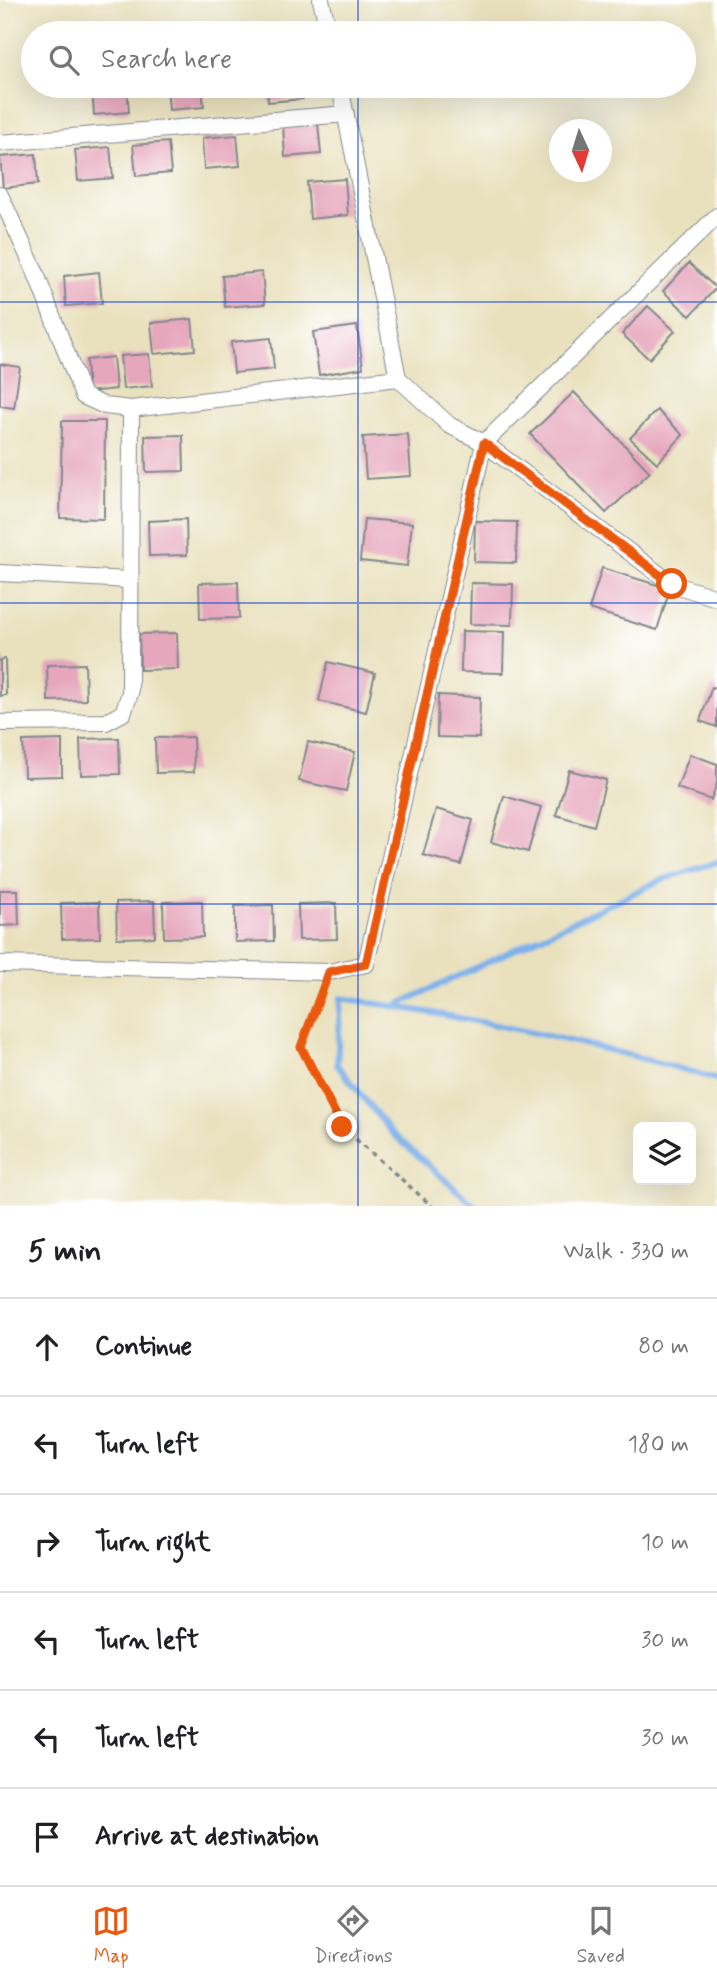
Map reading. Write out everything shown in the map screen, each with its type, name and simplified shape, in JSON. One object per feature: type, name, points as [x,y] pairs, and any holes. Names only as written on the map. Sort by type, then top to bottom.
[{"type":"street","points":[[321,0],[325,21]]},
{"type":"street","points":[[343,98],[398,379],[449,425],[484,443],[672,584],[717,598]]},
{"type":"street","points":[[0,143],[346,114]]},
{"type":"street","points":[[0,195],[35,271],[83,396],[105,406],[131,409],[398,379]]},
{"type":"street","points":[[0,964],[329,972],[366,964],[484,443],[717,216]]},
{"type":"street","points":[[0,723],[106,722],[123,713],[130,693],[131,409]]},
{"type":"street","points":[[0,573],[129,580]]},
{"type":"path","points":[[329,972],[301,1047],[342,1127],[432,1206]]},
{"type":"building","points":[[93,98],[128,98],[129,112],[94,115]]},
{"type":"building","points":[[168,98],[203,98],[204,107],[169,110]]},
{"type":"building","points":[[268,98],[303,98],[303,99],[268,102]]},
{"type":"building","points":[[318,123],[321,154],[285,157],[283,126]]},
{"type":"building","points":[[237,135],[240,166],[204,169],[202,138]]},
{"type":"building","points":[[168,142],[171,173],[136,176],[133,145]]},
{"type":"building","points":[[110,147],[113,178],[78,181],[75,150]]},
{"type":"building","points":[[36,154],[38,184],[3,188],[0,157]]},
{"type":"building","points":[[345,179],[348,215],[310,219],[307,182]]},
{"type":"building","points":[[689,263],[716,288],[690,316],[663,291]]},
{"type":"building","points":[[99,272],[102,303],[66,306],[64,276]]},
{"type":"building","points":[[262,272],[265,304],[225,307],[222,276]]},
{"type":"building","points":[[648,306],[675,331],[649,359],[622,334]]},
{"type":"building","points":[[192,319],[195,350],[154,354],[151,323]]},
{"type":"building","points":[[357,326],[363,368],[319,375],[313,332]]},
{"type":"building","points":[[271,338],[274,369],[234,373],[231,342]]},
{"type":"building","points":[[149,354],[152,386],[123,389],[120,356]]},
{"type":"building","points":[[113,357],[116,389],[88,392],[86,360]]},
{"type":"building","points":[[0,364],[20,367],[14,408],[0,406]]},
{"type":"building","points":[[574,392],[650,472],[606,513],[530,434]]},
{"type":"building","points":[[657,410],[683,435],[657,463],[630,438]]},
{"type":"building","points":[[62,421],[105,421],[104,519],[60,518]]},
{"type":"building","points":[[408,434],[411,476],[366,479],[363,437]]},
{"type":"building","points":[[183,435],[184,471],[146,472],[145,436]]},
{"type":"building","points":[[186,519],[187,555],[149,556],[148,521]]},
{"type":"building","points":[[364,519],[412,523],[407,566],[360,561]]},
{"type":"building","points":[[475,521],[517,522],[516,563],[474,562]]},
{"type":"building","points":[[602,568],[670,589],[657,630],[589,609]]},
{"type":"building","points":[[238,582],[239,618],[200,619],[199,583]]},
{"type":"building","points":[[471,583],[513,584],[512,625],[470,624]]},
{"type":"building","points":[[462,631],[504,632],[503,673],[461,672]]},
{"type":"building","points":[[177,633],[178,669],[140,670],[139,634]]},
{"type":"building","points":[[5,659],[6,695],[0,696],[0,660]]},
{"type":"building","points":[[328,662],[375,673],[366,712],[319,701]]},
{"type":"building","points":[[85,664],[86,700],[48,701],[47,665]]},
{"type":"building","points":[[712,687],[717,688],[717,727],[700,721]]},
{"type":"building","points":[[438,695],[480,697],[479,738],[437,737]]},
{"type":"building","points":[[193,737],[194,772],[156,773],[155,738]]},
{"type":"building","points":[[119,738],[120,774],[81,775],[80,739]]},
{"type":"building","points":[[62,740],[62,776],[24,777],[23,741]]},
{"type":"building","points":[[308,742],[355,752],[346,791],[299,781]]},
{"type":"building","points":[[690,754],[717,764],[717,783],[711,800],[677,788]]},
{"type":"building","points":[[569,770],[606,780],[594,826],[556,815]]},
{"type":"building","points":[[504,796],[541,807],[528,852],[491,842]]},
{"type":"building","points":[[436,809],[473,820],[461,865],[423,855]]},
{"type":"building","points":[[0,890],[18,890],[19,925],[0,926]]},
{"type":"building","points":[[154,901],[155,937],[117,938],[116,902]]},
{"type":"building","points":[[202,901],[203,937],[164,938],[163,902]]},
{"type":"building","points":[[99,902],[100,938],[62,939],[61,903]]},
{"type":"building","points":[[336,903],[337,939],[299,940],[298,904]]},
{"type":"building","points":[[273,905],[274,941],[235,942],[235,906]]},
{"type":"waterway","points":[[397,1005],[661,880],[717,862]]},
{"type":"waterway","points":[[475,1206],[392,1133],[337,1065],[341,998],[530,1032],[717,1079]]},
{"type":"route","points":[[342,1127],[301,1047],[329,972],[366,964],[484,443],[672,584]]}]
